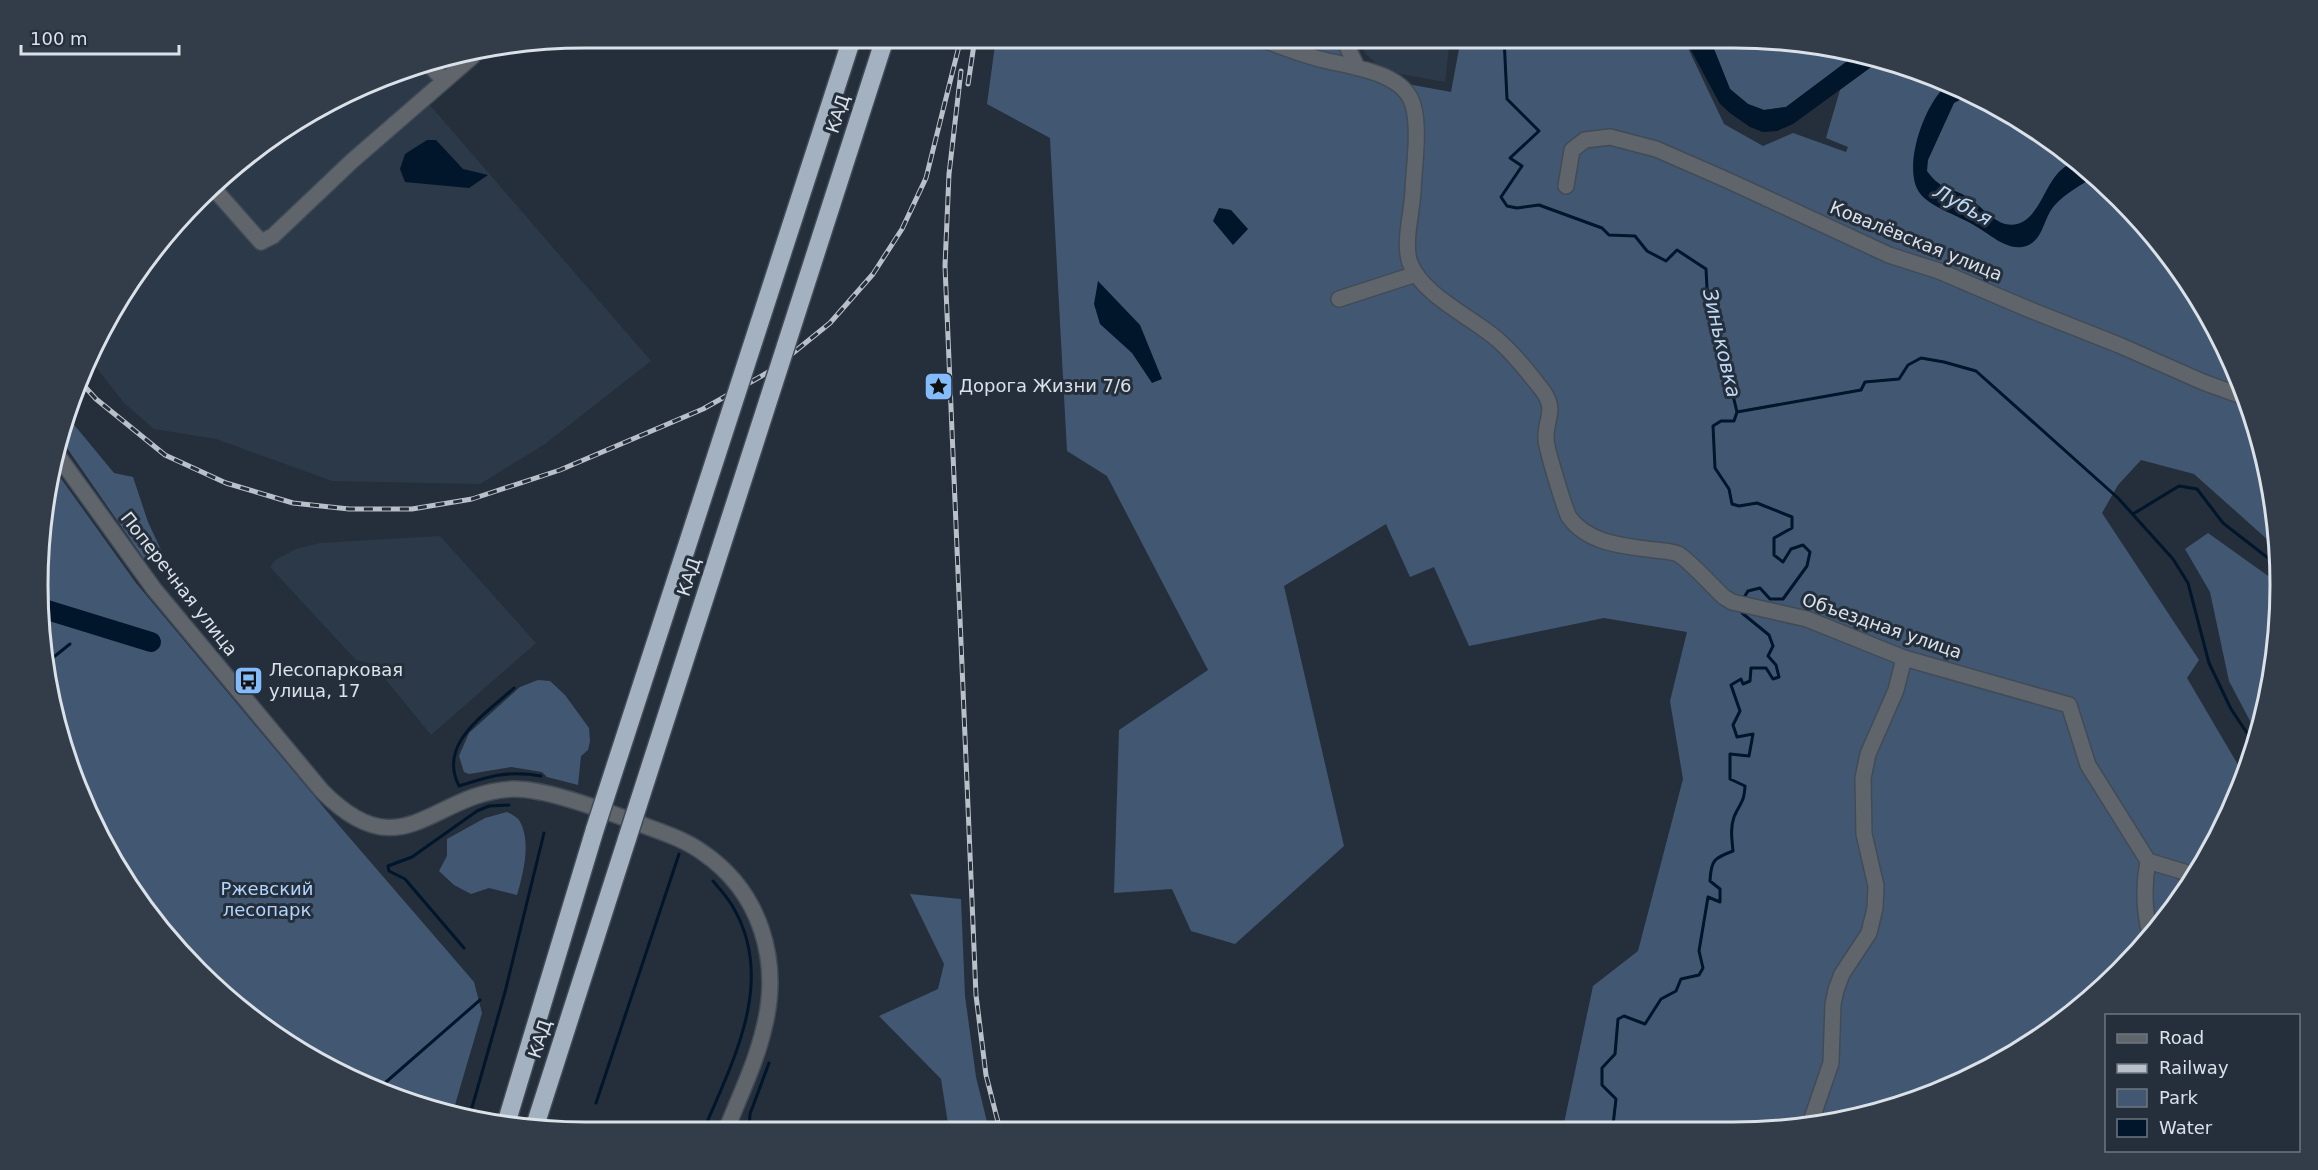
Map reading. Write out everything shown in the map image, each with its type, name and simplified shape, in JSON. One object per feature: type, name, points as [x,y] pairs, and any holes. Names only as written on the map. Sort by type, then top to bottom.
[{"type":"highway","name":"КАД","points":[[508,1116],[595,829],[849,48]]},
{"type":"highway","name":"КАД","points":[[537,1120],[882,48]]},
{"type":"street","points":[[1288,48],[1323,60],[1357,67],[1394,82],[1406,92],[1413,104],[1415,128],[1412,215],[1407,250],[1416,274],[1339,299]]},
{"type":"street","points":[[1348,48],[1357,67]]},
{"type":"street","points":[[218,193],[261,242],[273,236],[352,161],[467,61]]},
{"type":"street","points":[[434,70],[444,81]]},
{"type":"street","name":"Ковалёвская улица","points":[[1566,186],[1572,150],[1585,140],[1600,137],[1620,138],[1656,149],[1889,255],[1939,271],[2235,394]]},
{"type":"street","name":"Объездная улица","points":[[1416,274],[1435,294],[1498,340],[1517,359],[1544,394],[1550,405],[1551,413],[1546,439],[1549,452],[1568,515],[1581,530],[1596,538],[1616,544],[1678,554],[1732,602],[1807,620],[1904,658],[2069,705],[2088,765],[2148,861]]},
{"type":"street","name":"Поперечная улица","points":[[62,462],[154,589],[184,626],[322,791],[338,806],[361,821],[372,826],[392,827],[410,824],[485,794],[514,789],[531,791],[609,812],[665,833],[701,851],[726,871],[741,888],[761,926],[770,961],[771,981],[764,1030],[729,1122]]},
{"type":"street","points":[[1813,1116],[1831,1063],[1833,1004],[1836,990],[1842,974],[1869,933],[1875,908],[1876,886],[1864,834],[1863,778],[1868,754],[1896,690],[1904,658]]},
{"type":"street","points":[[2148,926],[2144,893],[2148,861],[2186,873]]},
{"type":"shaded area","points":[[1363,48],[1449,48],[1445,82],[1396,73],[1379,66]]},
{"type":"shaded area","points":[[482,58],[429,104],[651,361],[545,444],[480,484],[332,481],[216,439],[154,429],[124,403],[95,366],[120,316],[139,287],[159,258],[205,205],[258,159],[316,120],[347,103],[412,76]]},
{"type":"shaded area","points":[[440,536],[536,643],[431,735],[386,680],[387,677],[378,675],[369,663],[356,660],[270,567],[275,560],[296,549],[320,543]]},
{"type":"green space","points":[[995,48],[1340,48],[1353,74],[1451,92],[1459,48],[1688,48],[1724,124],[1763,146],[1793,133],[1846,152],[1848,147],[1826,138],[1840,90],[1872,66],[1939,89],[2002,120],[2060,159],[2087,181],[2113,205],[2159,258],[2215,347],[2242,412],[2252,446],[2260,480],[2268,540],[2194,474],[2141,460],[2118,485],[2102,513],[2199,660],[2187,678],[2239,766],[2215,823],[2198,854],[2159,912],[2137,939],[2087,989],[2060,1011],[2002,1050],[1939,1081],[1906,1094],[1838,1112],[1768,1121],[1564,1122],[1593,986],[1638,951],[1683,779],[1670,701],[1687,632],[1604,618],[1469,646],[1434,567],[1410,577],[1386,524],[1284,586],[1344,846],[1235,944],[1191,931],[1172,889],[1114,893],[1119,730],[1208,670],[1107,476],[1067,451],[1050,138],[987,104]]},
{"type":"green space","points":[[1714,48],[1768,49],[1848,60],[1786,107],[1764,110],[1748,104],[1730,89]]},
{"type":"green space","points":[[73,423],[114,473],[133,477],[148,522],[162,552],[146,562],[66,446]]},
{"type":"green space","name":"Ржевский лесопарк","points":[[59,476],[136,583],[336,822],[474,982],[482,1013],[455,1106],[412,1094],[347,1067],[316,1050],[258,1011],[205,965],[159,912],[120,854],[103,823],[76,758],[58,690],[49,620],[48,585],[49,550]]},
{"type":"green space","points":[[2208,533],[2270,577],[2269,620],[2265,655],[2252,724],[2229,681],[2210,592],[2185,549]]},
{"type":"green space","points":[[538,680],[550,681],[565,695],[589,728],[590,741],[588,750],[581,756],[578,785],[547,777],[542,772],[511,767],[469,774],[464,772],[459,756],[469,733],[520,687]]},
{"type":"green space","points":[[507,812],[519,820],[525,838],[525,858],[517,895],[489,888],[471,894],[454,885],[439,871],[447,856],[447,839],[485,818]]},
{"type":"green space","points":[[910,894],[961,899],[965,996],[976,1077],[987,1122],[948,1122],[941,1079],[879,1016],[938,989],[944,964]]},
{"type":"water","points":[[1690,48],[1714,48],[1730,89],[1748,104],[1764,110],[1786,107],[1848,60],[1872,66],[1793,124],[1777,131],[1763,132],[1750,127],[1720,104]]},
{"type":"water","name":"Лубья","points":[[1942,90],[1962,99],[1954,103],[1928,160],[1927,171],[1938,183],[1972,200],[1996,220],[2014,225],[2029,217],[2057,174],[2067,165],[2087,181],[2068,193],[2054,206],[2039,236],[2029,245],[2016,247],[2004,244],[1970,223],[1930,203],[1919,192],[1914,181],[1913,167],[1918,135]]},
{"type":"water","points":[[427,140],[436,140],[463,169],[488,175],[469,188],[405,182],[400,169],[405,154]]},
{"type":"water","points":[[1219,208],[1231,210],[1248,229],[1233,245],[1213,221]]},
{"type":"water","points":[[1098,281],[1140,325],[1162,379],[1152,383],[1132,353],[1100,324],[1094,304]]},
{"type":"waterway","name":"Зиньковка","points":[[1504,48],[1507,99],[1539,131],[1510,158],[1522,166],[1501,197],[1507,206],[1517,208],[1539,205],[1602,228],[1609,235],[1635,236],[1647,251],[1666,261],[1677,250],[1706,269],[1707,288],[1737,412],[1734,421],[1721,421],[1713,426],[1715,468],[1729,489],[1732,504],[1739,506],[1757,503],[1792,517],[1792,528],[1774,538],[1774,555],[1783,562],[1791,549],[1803,545],[1810,552],[1807,566],[1783,599],[1770,599],[1760,588],[1748,591],[1743,599]]},
{"type":"waterway","points":[[1737,412],[1861,390],[1865,382],[1899,379],[1908,365],[1921,358],[1976,371],[2118,498],[2173,559],[2188,583],[2209,663],[2231,709],[2249,735]]},
{"type":"waterway","points":[[2133,514],[2179,486],[2197,489],[2223,523],[2269,559]]},
{"type":"waterway","name":"Зиньковка","points":[[1613,1122],[1616,1099],[1602,1085],[1602,1068],[1615,1054],[1618,1019],[1624,1016],[1645,1024],[1661,999],[1676,991],[1681,979],[1699,975],[1703,968],[1699,951],[1708,897],[1720,902],[1720,889],[1710,881],[1711,868],[1718,858],[1733,851],[1733,821],[1743,800],[1745,786],[1730,779],[1730,754],[1749,756],[1753,734],[1737,737],[1733,725],[1740,711],[1731,685],[1741,679],[1743,684],[1750,681],[1751,668],[1766,668],[1773,679],[1779,677],[1776,665],[1768,656],[1773,646],[1769,635],[1742,613],[1741,608]]},
{"type":"waterway","points":[[49,610],[151,642]]},
{"type":"waterway","points":[[53,657],[70,644]]},
{"type":"waterway","points":[[514,688],[478,719],[459,743],[454,756],[454,771],[459,786],[500,775],[541,776]]},
{"type":"waterway","points":[[464,948],[405,879],[389,871],[388,866],[412,857],[477,811],[489,806],[509,805]]},
{"type":"waterway","points":[[471,1110],[505,992],[544,833]]},
{"type":"waterway","points":[[596,1103],[679,854]]},
{"type":"waterway","points":[[707,1122],[738,1047],[751,991],[751,963],[745,935],[731,904],[713,881]]},
{"type":"waterway","points":[[385,1083],[480,1000]]},
{"type":"waterway","points":[[750,1122],[750,1114],[769,1063]]},
{"type":"railway","points":[[86,388],[96,399],[165,455],[226,483],[293,503],[349,509],[412,509],[472,499],[560,470],[703,409],[772,370],[830,323],[873,274],[902,229],[926,178],[958,48]]},
{"type":"railway","points":[[968,84],[973,48]]},
{"type":"railway","points":[[961,71],[949,174],[945,266],[976,995],[986,1075],[998,1122]]},
{"type":"place","name":"Дорога Жизни 7/6","points":[[938,386]]},
{"type":"place","name":"Лесопарковая улица, 17","points":[[248,680]]}]
